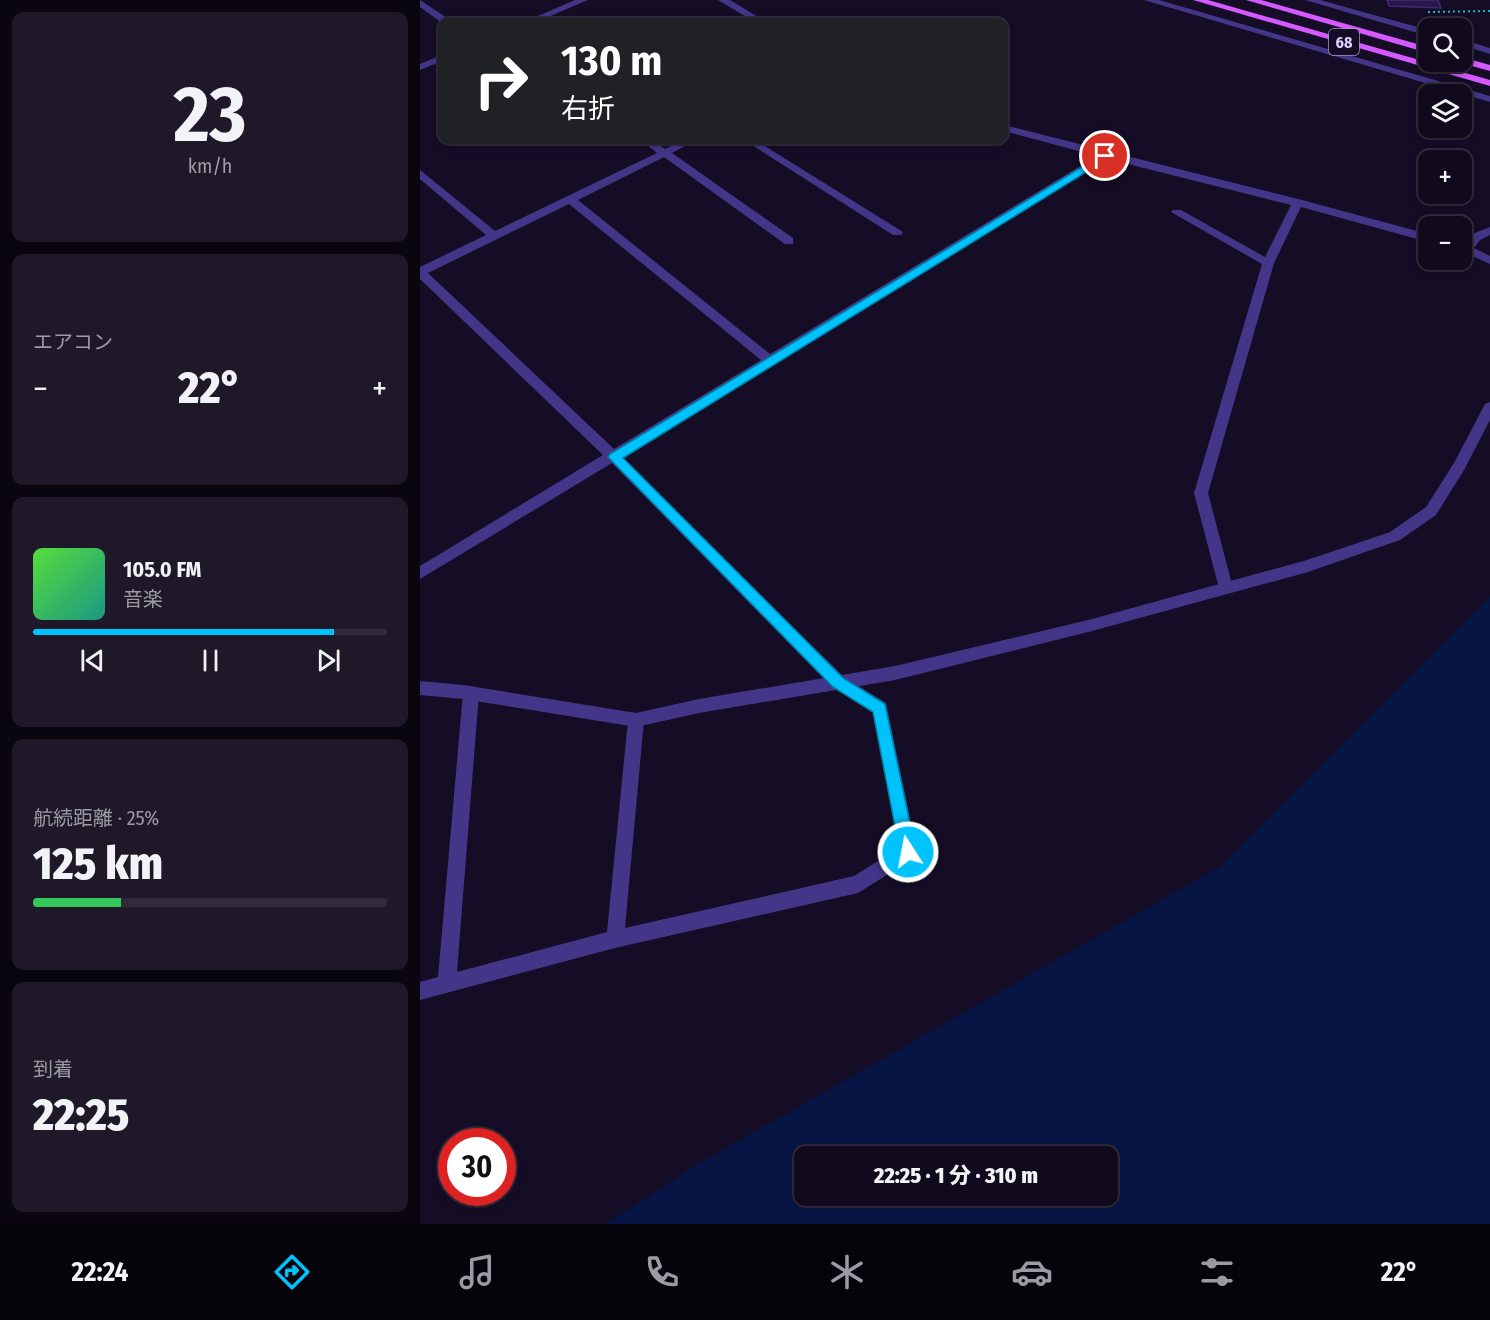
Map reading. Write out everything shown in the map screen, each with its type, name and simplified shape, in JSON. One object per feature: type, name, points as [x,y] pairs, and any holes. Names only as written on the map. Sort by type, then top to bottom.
[{"type":"main road","name":"68","points":[[1198,0],[1490,83]]},
{"type":"main road","name":"68","points":[[1251,0],[1418,47]]},
{"type":"main road","points":[[1472,63],[1490,68]]},
{"type":"street","points":[[539,18],[583,0]]},
{"type":"street","points":[[723,0],[754,18]]},
{"type":"street","points":[[1149,0],[1490,99]]},
{"type":"street","points":[[1310,0],[1418,30]]},
{"type":"street","points":[[420,3],[441,18]]},
{"type":"street","points":[[1472,45],[1490,51]]},
{"type":"street","points":[[420,67],[438,60]]},
{"type":"street","points":[[1008,129],[1105,156],[1298,202],[1418,235]]},
{"type":"street","points":[[652,144],[789,241]]},
{"type":"street","points":[[420,991],[615,939],[858,884],[908,852],[880,708],[838,682],[614,457],[420,272],[684,144]]},
{"type":"street","points":[[755,144],[897,232]]},
{"type":"street","points":[[420,573],[1105,156]]},
{"type":"street","points":[[420,172],[494,236]]},
{"type":"street","points":[[570,199],[771,361]]},
{"type":"street","points":[[1226,588],[1201,493],[1268,263],[1298,202]]},
{"type":"street","points":[[1177,212],[1268,263]]},
{"type":"street","points":[[1472,241],[1490,231]]},
{"type":"street","points":[[1472,252],[1490,260]]},
{"type":"street","points":[[420,688],[471,693],[636,720],[699,706],[895,673],[1226,588],[1308,566],[1395,536],[1431,511],[1459,466],[1490,407]]},
{"type":"street","points":[[447,985],[471,693]]},
{"type":"street","points":[[615,939],[636,720]]},
{"type":"shaded area","points":[[1490,597],[1490,1224],[606,1224],[693,1167],[1221,866]]},
{"type":"building","points":[[1387,0],[1438,0],[1441,8],[1389,6]]},
{"type":"route","points":[[908,852],[880,708],[838,682],[614,457],[1105,156]]}]
